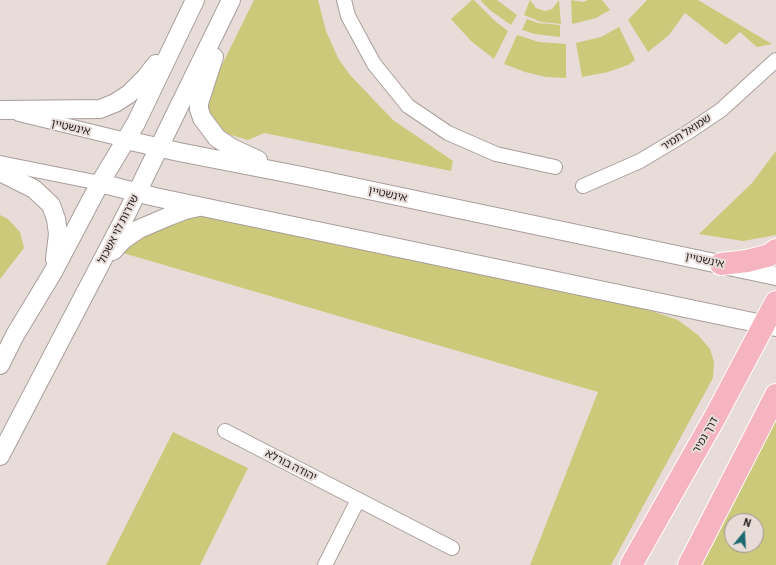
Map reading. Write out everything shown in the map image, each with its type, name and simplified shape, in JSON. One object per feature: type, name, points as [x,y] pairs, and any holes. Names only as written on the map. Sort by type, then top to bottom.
[{"type":"highway","points":[[721,264],[747,261],[770,255],[776,250]]},
{"type":"highway","name":"דרך נמיר","points":[[631,565],[715,417],[770,326],[776,302]]},
{"type":"highway","points":[[689,565],[776,395]]},
{"type":"highway","points":[[760,424],[776,408]]},
{"type":"street","points":[[0,365],[15,335],[53,272],[100,183],[136,123],[195,0]]},
{"type":"street","points":[[232,0],[199,103],[202,118],[217,138],[232,148],[256,159],[302,176]]},
{"type":"street","name":"שדרות לוי אשכול","points":[[0,456],[159,148],[232,0]]},
{"type":"street","points":[[344,0],[348,16],[374,64],[408,106],[448,133],[496,154],[555,167]]},
{"type":"street","points":[[1,110],[100,109],[114,103],[129,94],[146,77],[180,29]]},
{"type":"street","name":"שמואל תמיר","points":[[583,186],[640,161],[721,110],[776,60]]},
{"type":"street","name":"אינשטיין","points":[[1,110],[159,148],[302,176],[776,276]]},
{"type":"street","points":[[0,163],[770,326]]},
{"type":"street","points":[[0,172],[34,189],[51,205],[56,219],[58,234],[53,272]]},
{"type":"street","points":[[94,275],[123,240],[129,235],[178,212],[197,207],[209,207]]},
{"type":"street","name":"יהודה בורלא","points":[[224,431],[452,548]]},
{"type":"street","points":[[325,565],[358,500]]},
{"type":"shaded area","points":[[254,0],[318,0],[326,31],[338,58],[350,75],[393,120],[453,161],[451,171],[264,133],[248,140],[228,134],[214,122],[206,107],[218,73]]},
{"type":"shaded area","points":[[472,0],[474,0],[495,21],[508,31],[494,59],[471,41],[451,19]]},
{"type":"shaded area","points":[[497,0],[517,15],[511,25],[490,10],[481,1]]},
{"type":"shaded area","points":[[530,0],[536,8],[545,11],[552,9],[559,0],[561,24],[541,22],[524,15]]},
{"type":"shaded area","points":[[571,0],[583,2],[588,0],[602,0],[610,10],[596,18],[572,24]]},
{"type":"shaded area","points":[[647,0],[698,0],[772,44],[757,47],[740,32],[726,45],[685,13],[669,35],[648,52],[628,20]]},
{"type":"shaded area","points":[[527,19],[538,23],[560,25],[560,37],[535,34],[522,30]]},
{"type":"shaded area","points":[[619,27],[635,60],[628,65],[608,72],[582,77],[576,43],[601,37]]},
{"type":"shaded area","points":[[517,35],[539,42],[566,44],[566,78],[546,77],[525,72],[504,64]]},
{"type":"shaded area","points":[[776,151],[776,235],[743,241],[699,234],[752,183]]},
{"type":"shaded area","points":[[0,215],[8,219],[20,232],[24,248],[0,279]]},
{"type":"shaded area","points":[[215,215],[631,304],[678,320],[698,335],[710,349],[714,362],[713,378],[611,565],[530,565],[598,392],[123,253],[133,239],[193,216]]},
{"type":"shaded area","points":[[776,420],[776,565],[702,565],[724,520],[724,553],[764,553],[764,513],[728,513],[770,427]]},
{"type":"shaded area","points":[[173,432],[248,468],[200,565],[106,565]]}]
